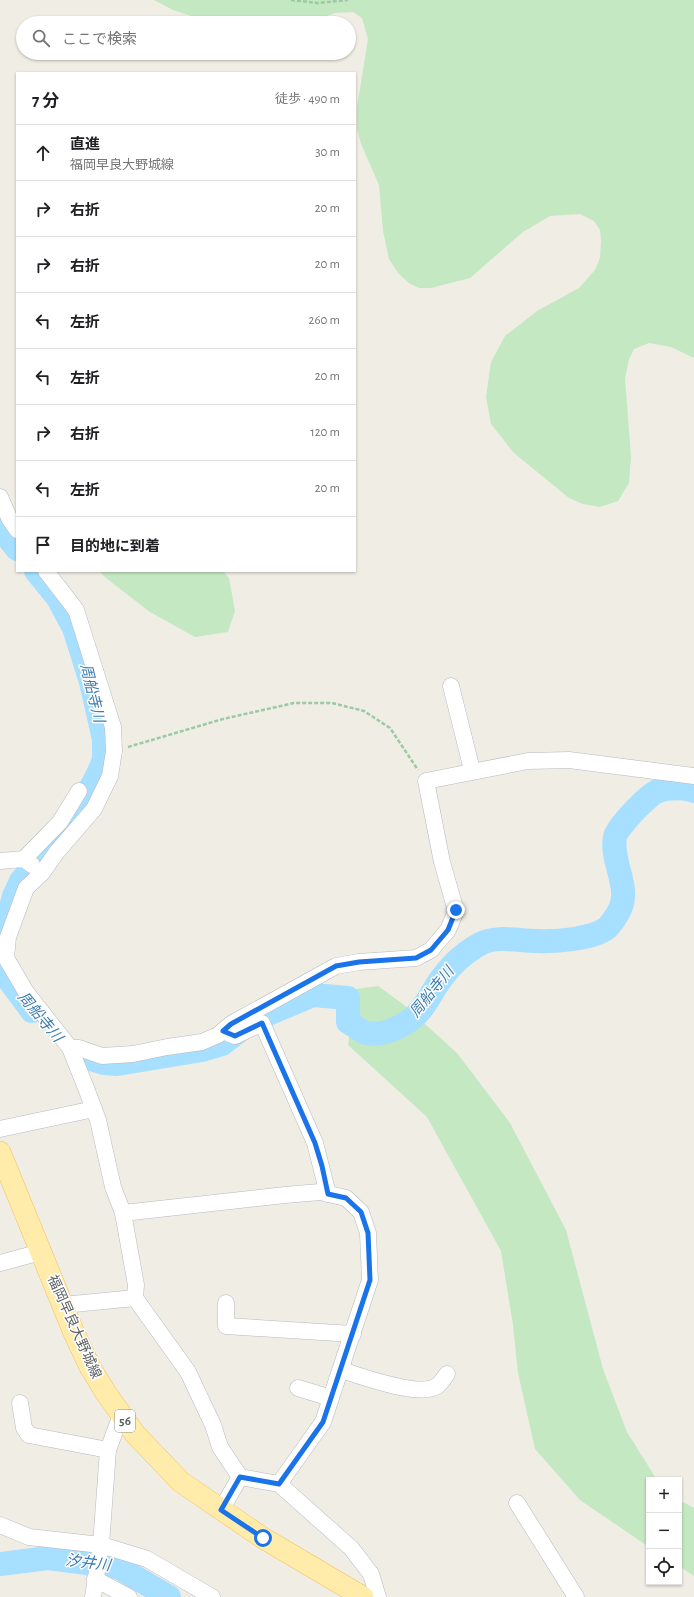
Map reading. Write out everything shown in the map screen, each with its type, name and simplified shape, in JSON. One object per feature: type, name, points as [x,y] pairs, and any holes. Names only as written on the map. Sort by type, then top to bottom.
[{"type":"main road","name":"福岡早良大野城線","points":[[0,1152],[90,1367],[106,1393],[135,1434],[181,1482],[263,1538],[363,1597]]},
{"type":"street","points":[[0,497],[9,526]]},
{"type":"street","points":[[0,861],[33,866],[56,853],[94,809],[110,776],[114,750],[112,727],[76,610],[47,572]]},
{"type":"street","points":[[451,686],[472,770]]},
{"type":"street","points":[[72,1054],[79,1048],[102,1056],[133,1054],[202,1042],[223,1031],[231,1024],[336,966],[359,962],[416,958],[431,950],[448,930],[456,910],[442,862],[426,781],[472,770],[528,761],[569,760],[694,776]]},
{"type":"street","points":[[79,791],[33,866],[8,937],[6,958],[26,992],[72,1054],[98,1120],[113,1187],[123,1213],[136,1285],[135,1298],[188,1372],[213,1425],[220,1446],[240,1477],[279,1484],[351,1548],[371,1574],[378,1597]]},
{"type":"street","points":[[223,1031],[235,1036],[262,1023],[315,1143],[328,1194]]},
{"type":"street","points":[[0,1129],[94,1109]]},
{"type":"street","points":[[123,1213],[285,1194],[320,1192],[346,1198],[361,1212],[368,1233],[370,1280],[323,1422],[279,1484]]},
{"type":"street","points":[[0,1263],[41,1252]]},
{"type":"street","points":[[63,1304],[135,1298]]},
{"type":"street","points":[[226,1303],[226,1331],[352,1334]]},
{"type":"street","points":[[341,1370],[403,1388],[422,1390],[436,1386],[447,1374]]},
{"type":"street","points":[[298,1388],[331,1398]]},
{"type":"street","points":[[20,1403],[24,1428],[29,1435],[108,1450]]},
{"type":"street","points":[[93,1597],[100,1548],[108,1450],[121,1415]]},
{"type":"street","points":[[221,1510],[240,1477]]},
{"type":"street","points":[[517,1503],[576,1597]]},
{"type":"street","points":[[0,1525],[29,1537],[100,1548],[147,1559],[212,1597]]},
{"type":"street","points":[[95,1577],[129,1597]]},
{"type":"path","points":[[291,0],[318,3],[348,0]]},
{"type":"path","points":[[114,750],[223,719],[294,703],[332,702],[364,711],[390,728],[426,781]]},
{"type":"green space","points":[[154,0],[694,0],[694,358],[671,347],[649,343],[634,349],[629,359],[625,378],[631,457],[629,483],[618,501],[600,507],[583,504],[569,498],[514,453],[491,424],[486,397],[491,362],[505,336],[537,311],[579,288],[595,270],[600,258],[601,241],[600,230],[594,221],[580,214],[550,216],[523,232],[470,278],[431,288],[419,288],[409,283],[398,273],[389,259],[383,231],[379,185],[361,144],[357,129],[357,107],[368,39],[362,18],[353,12],[335,13],[326,16],[191,16],[173,10]]},
{"type":"green space","points":[[100,572],[224,572],[229,578],[235,611],[228,632],[195,637],[150,612]]},
{"type":"green space","points":[[378,986],[403,1004],[457,1053],[510,1123],[566,1230],[603,1369],[627,1432],[655,1477],[646,1477],[646,1545],[580,1500],[535,1449],[518,1373],[513,1325],[501,1251],[427,1117],[348,1045],[356,989]]},
{"type":"green space","points":[[682,1502],[694,1508],[694,1576],[682,1568]]},
{"type":"waterway","name":"周船寺川","points":[[0,527],[16,548]]},
{"type":"waterway","name":"周船寺川","points":[[3,932],[14,896],[21,881],[72,823],[104,760],[104,739],[91,682],[74,628],[58,598],[37,572]]},
{"type":"waterway","name":"周船寺川","points":[[78,1055],[104,1063],[117,1064],[202,1050],[222,1044],[243,1028],[268,1014],[313,995],[348,998],[348,1022],[366,1033],[373,1034],[387,1032],[408,1022],[418,1013],[439,981],[449,969],[480,944],[487,941],[500,939],[530,941],[574,939],[593,935],[607,928],[613,921],[622,904],[622,885],[614,847],[617,832],[634,811],[654,793],[676,788],[694,791]]},
{"type":"waterway","name":"周船寺川","points":[[0,960],[9,980],[32,1011]]},
{"type":"waterway","name":"汐井川","points":[[0,1564],[48,1558],[118,1567],[169,1597]]},
{"type":"route","points":[[263,1538],[221,1510],[240,1477],[279,1484],[323,1422],[370,1280],[368,1233],[361,1212],[346,1198],[328,1194],[315,1143],[262,1023],[235,1036],[223,1031],[231,1024],[336,966],[359,962],[416,958],[431,950],[448,930],[456,910]]}]
